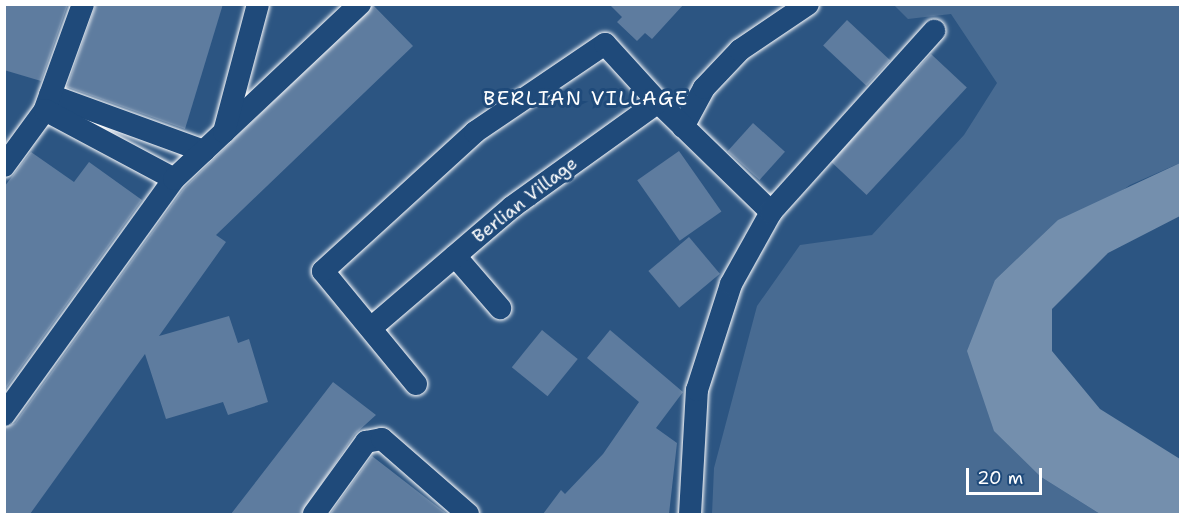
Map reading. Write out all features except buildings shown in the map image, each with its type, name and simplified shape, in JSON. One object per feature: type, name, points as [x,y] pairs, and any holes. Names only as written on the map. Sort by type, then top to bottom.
[{"type":"street","points":[[4,166],[47,102],[82,4]]},
{"type":"street","points":[[224,132],[258,4]]},
{"type":"street","points":[[4,415],[174,179],[360,4]]},
{"type":"street","points":[[683,128],[704,88],[740,50],[808,4]]},
{"type":"street","points":[[690,514],[698,390],[714,327],[771,212],[934,31]]},
{"type":"street","points":[[416,384],[323,271],[475,132],[606,44],[683,128],[771,212]]},
{"type":"street","points":[[47,102],[204,151]]},
{"type":"street","points":[[47,102],[174,179]]},
{"type":"street","name":"Berlian Village","points":[[370,328],[521,200],[658,102]]},
{"type":"street","points":[[455,256],[500,308]]},
{"type":"street","points":[[314,514],[366,442],[382,439],[468,514]]},
{"type":"shaded area","points":[[894,5],[1180,5],[1180,163],[1130,185],[995,280],[1041,477],[1100,514],[712,514],[714,468],[757,306],[800,245],[872,235],[964,135],[997,83],[951,14],[908,19]]},
{"type":"shaded area","points":[[1180,163],[1180,216],[1108,253],[1052,309],[1052,351],[1100,409],[1180,459],[1180,514],[1100,514],[1041,477],[994,431],[967,351],[995,280],[1058,220]]},
{"type":"district","name":"BERLIAN VILLAGE","points":[[586,98]]}]
